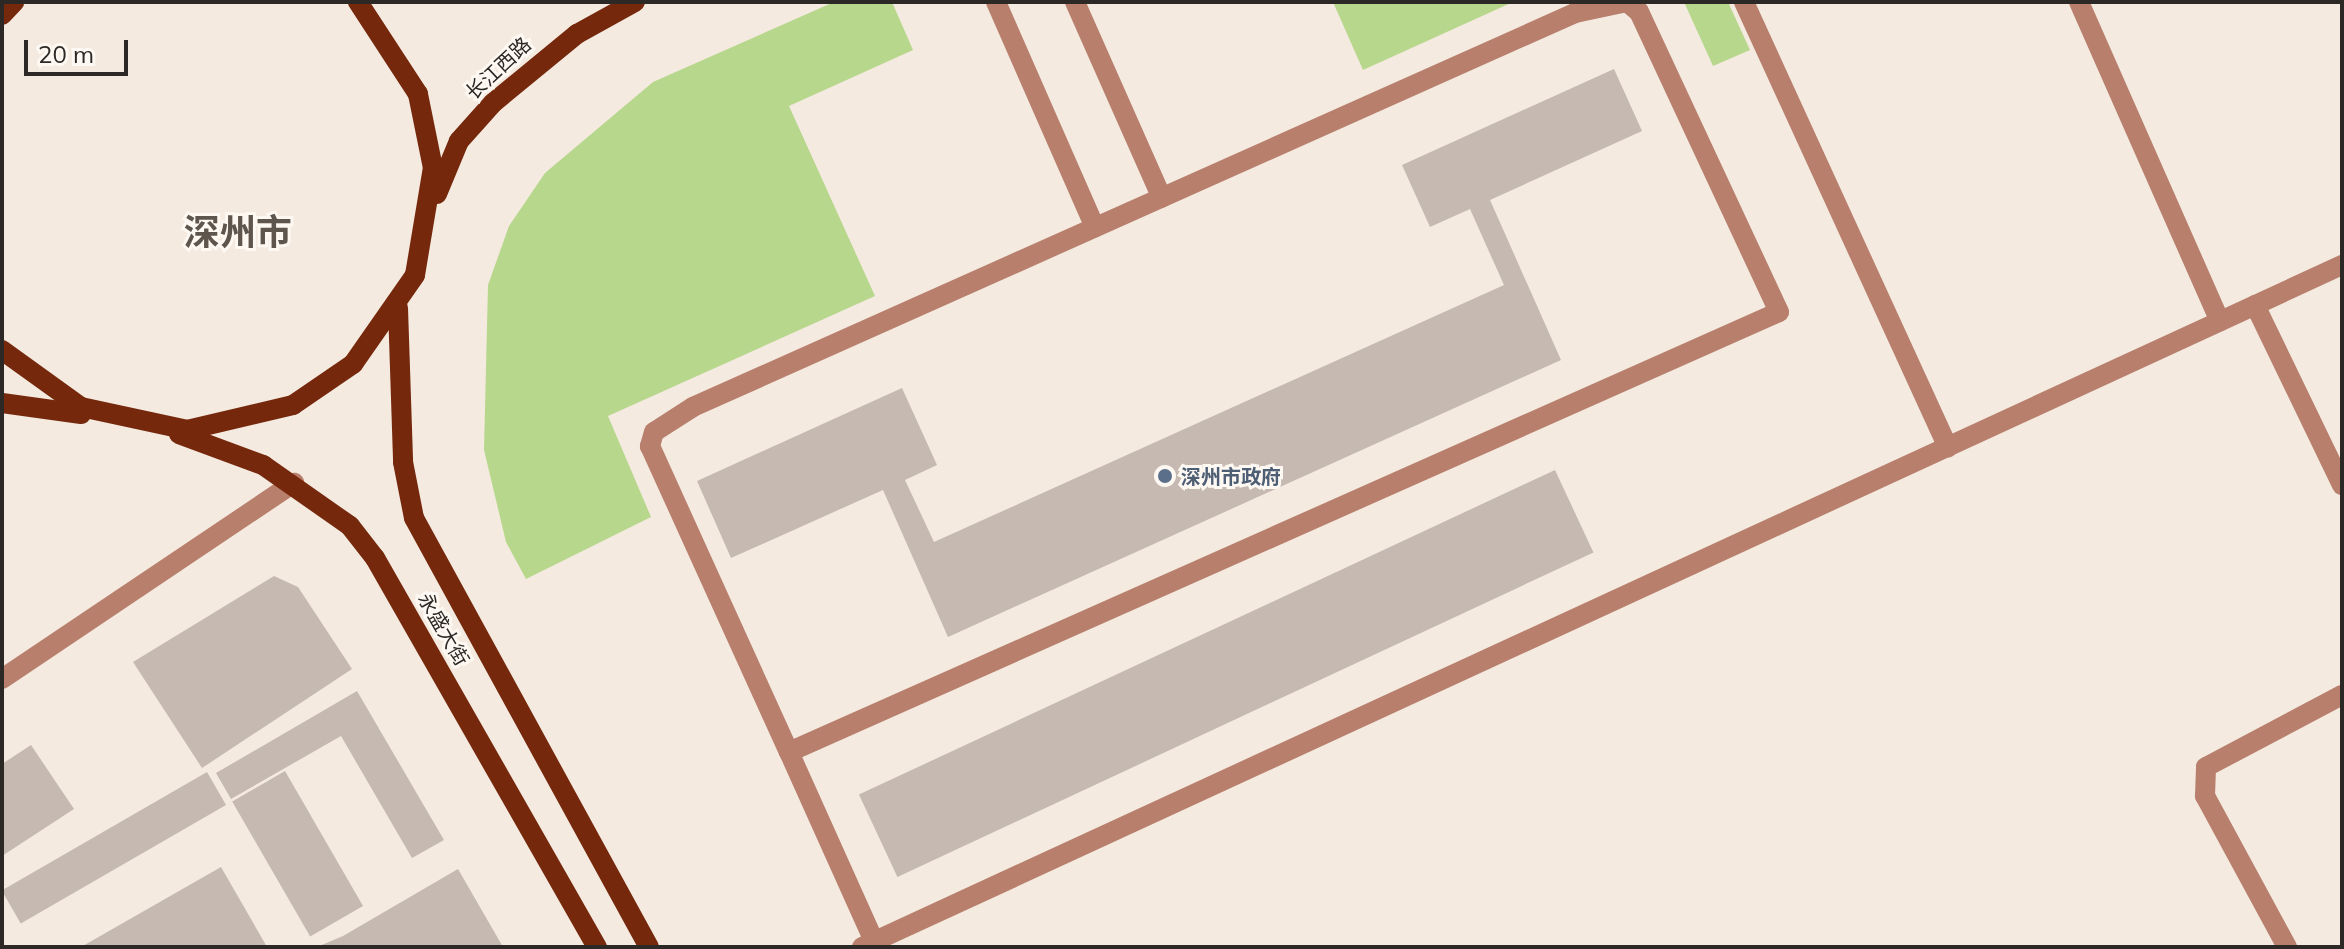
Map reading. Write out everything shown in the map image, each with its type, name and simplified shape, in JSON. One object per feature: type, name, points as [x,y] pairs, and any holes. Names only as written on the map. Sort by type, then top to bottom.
[{"type":"main road","points":[[2,15],[14,2]]},
{"type":"main road","points":[[2,403],[160,428],[224,427],[293,405],[353,364],[398,308],[432,205],[433,168],[418,94],[382,29],[358,2]]},
{"type":"main road","name":"长江西路","points":[[432,205],[459,141],[493,103],[565,42],[635,2]]},
{"type":"main road","name":"永盛大街","points":[[398,308],[403,462],[420,532],[649,947]]},
{"type":"main road","points":[[2,350],[48,389],[116,420]]},
{"type":"main road","name":"永盛大街","points":[[160,428],[294,483],[350,526],[375,558],[597,947]]},
{"type":"street","points":[[996,2],[1095,227]]},
{"type":"street","points":[[1075,2],[1162,198]]},
{"type":"street","points":[[789,752],[1779,312],[1639,12],[1627,2],[1575,13],[693,407],[654,432],[650,446],[789,752],[868,944],[2342,265]]},
{"type":"street","points":[[1744,2],[1948,447]]},
{"type":"street","points":[[2079,2],[2220,321]]},
{"type":"street","points":[[2255,305],[2342,485]]},
{"type":"street","points":[[2,679],[294,483]]},
{"type":"street","points":[[2287,947],[2205,796],[2206,767],[2342,695]]},
{"type":"green space","points":[[834,2],[892,2],[913,50],[789,106],[875,296],[608,416],[651,517],[526,579],[506,542],[484,450],[488,285],[509,226],[545,173],[653,82]]},
{"type":"green space","points":[[1333,2],[1513,2],[1363,70]]},
{"type":"green space","points":[[1684,2],[1728,2],[1750,50],[1713,66]]},
{"type":"building","points":[[1614,69],[1642,131],[1490,200],[1561,360],[948,637],[883,490],[731,558],[697,481],[902,388],[937,465],[905,480],[934,542],[1504,285],[1470,209],[1430,227],[1402,165]]},
{"type":"building","points":[[1555,470],[1593,552],[897,877],[859,795]]},
{"type":"building","points":[[274,576],[298,587],[352,669],[202,768],[133,662]]},
{"type":"building","points":[[357,691],[444,840],[412,858],[341,736],[231,799],[216,773]]},
{"type":"building","points":[[31,745],[74,809],[2,856],[2,764]]},
{"type":"building","points":[[285,771],[363,906],[310,937],[232,802]]},
{"type":"building","points":[[207,772],[226,805],[21,923],[2,890]]},
{"type":"building","points":[[221,867],[267,947],[81,947]]},
{"type":"building","points":[[458,869],[503,947],[317,947],[343,936]]},
{"type":"place","name":"深州市政府","points":[[1165,476]]},
{"type":"district","name":"深州市","points":[[238,232]]}]
